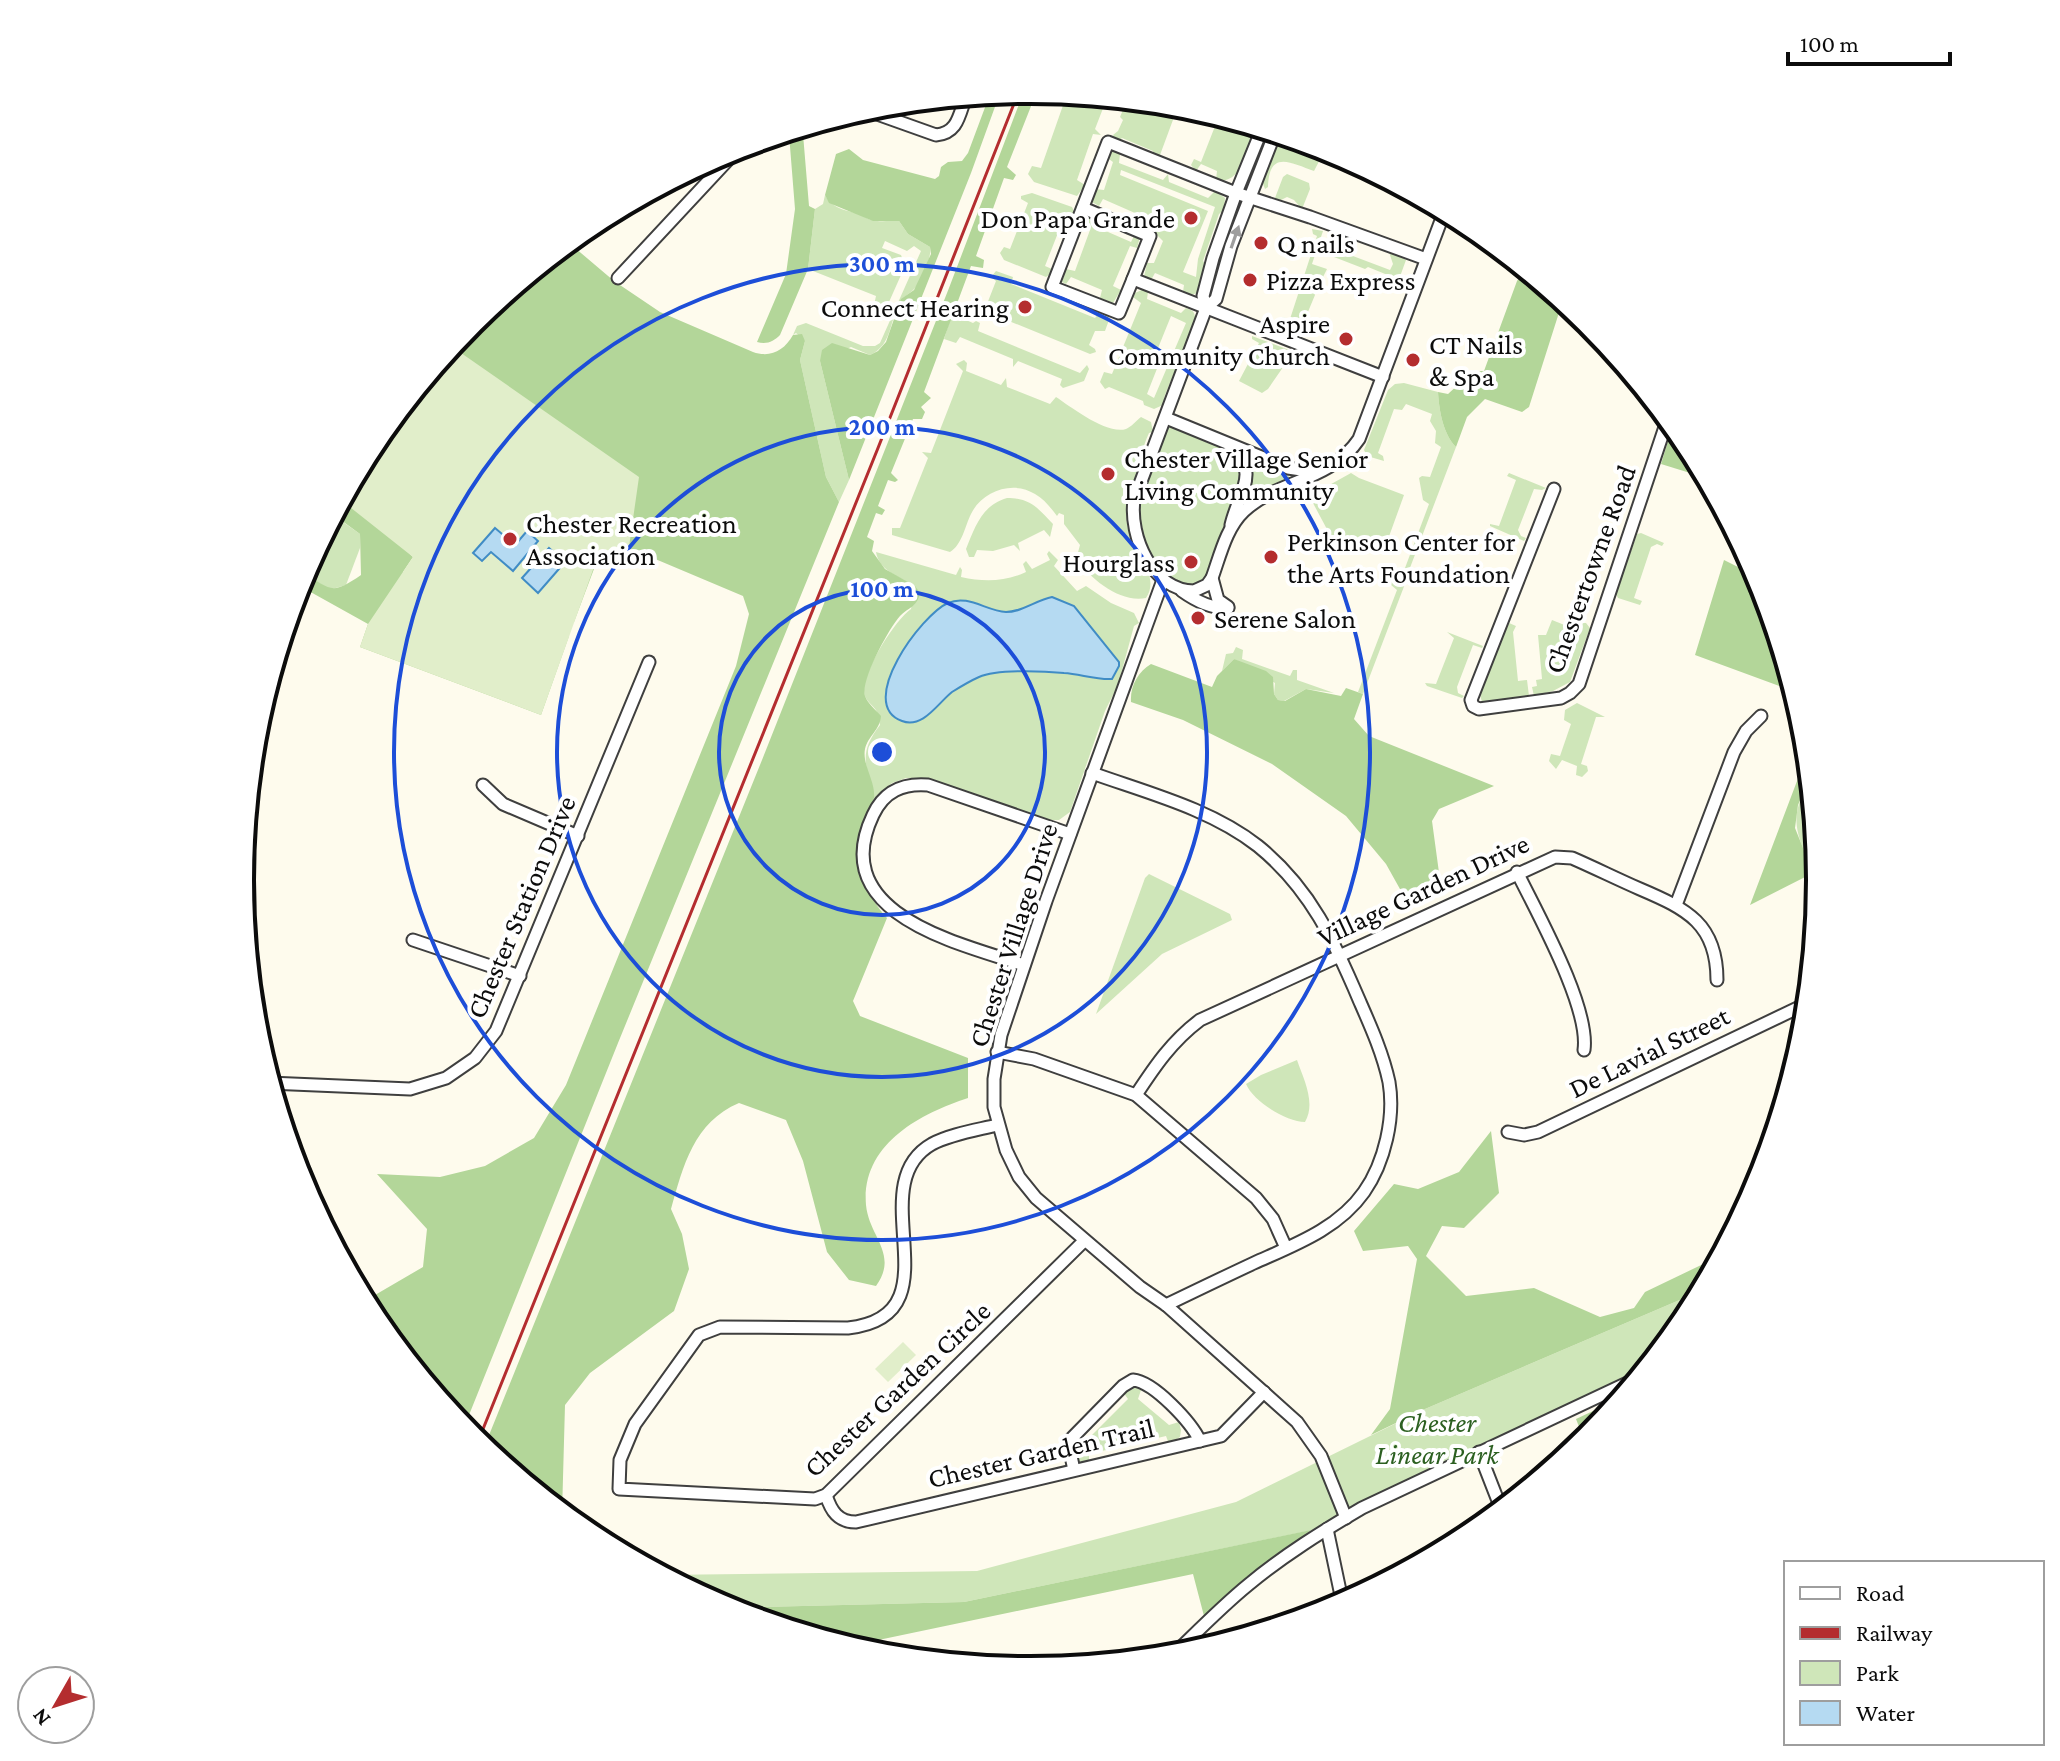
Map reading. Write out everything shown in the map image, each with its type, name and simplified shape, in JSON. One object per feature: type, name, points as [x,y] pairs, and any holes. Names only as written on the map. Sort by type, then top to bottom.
[{"type":"street","points":[[887,118],[936,135],[945,134],[954,129],[962,108]]},
{"type":"street","points":[[1206,308],[1203,296],[1236,193],[1258,138]]},
{"type":"street","points":[[1083,208],[1150,236],[1119,313],[1052,287],[1108,142],[1249,198],[1426,259]]},
{"type":"street","points":[[1212,578],[1218,600],[1228,608],[1194,600],[1163,580],[1143,550],[1133,523],[1132,510],[1206,308],[1216,299],[1249,198],[1271,142]]},
{"type":"street","points":[[618,278],[719,169]]},
{"type":"street","points":[[1230,529],[1243,512],[1255,503],[1320,472],[1353,449],[1440,222]]},
{"type":"street","points":[[1133,279],[1383,377]]},
{"type":"street","points":[[1166,418],[1299,472],[1320,472]]},
{"type":"street","name":"Chestertowne Road","points":[[1554,489],[1471,700],[1473,706],[1479,709],[1561,698],[1579,684],[1663,432]]},
{"type":"street","points":[[1179,589],[1194,591],[1207,585],[1212,578],[1248,473],[1244,459],[1224,441]]},
{"type":"street","name":"Chester Village Drive","points":[[1163,580],[1070,834],[997,1052],[994,1079],[997,1125],[1019,1177],[1036,1198],[1084,1241],[1166,1305],[1297,1422],[1315,1444],[1346,1518]]},
{"type":"street","name":"Chester Station Drive","points":[[281,1084],[410,1089],[446,1078],[475,1058],[496,1031],[649,662]]},
{"type":"street","points":[[1676,905],[1734,752],[1746,731],[1761,716]]},
{"type":"street","points":[[1092,773],[1225,824],[1284,870],[1309,899],[1328,929],[1376,1040],[1389,1083],[1390,1121],[1379,1164],[1365,1191],[1340,1218],[1314,1236],[1166,1305]]},
{"type":"street","points":[[1024,965],[934,935],[904,921],[885,904],[864,864],[864,841],[871,820],[879,803],[892,791],[910,784],[928,785],[1070,834]]},
{"type":"street","points":[[483,785],[503,804],[578,836]]},
{"type":"street","name":"Village Garden Drive","points":[[1136,1095],[1165,1052],[1200,1020],[1555,857],[1572,858],[1692,915],[1702,927],[1717,958],[1717,980]]},
{"type":"street","points":[[1517,872],[1563,970],[1584,1024],[1584,1050]]},
{"type":"street","points":[[413,940],[520,976]]},
{"type":"street","name":"De Lavial Street","points":[[1508,1132],[1524,1135],[1538,1132],[1796,1009]]},
{"type":"street","points":[[997,1052],[1034,1059],[1136,1095],[1256,1198],[1273,1219],[1286,1248]]},
{"type":"street","name":"Chester Garden Circle","points":[[997,1125],[931,1145],[908,1172],[903,1189],[904,1282],[900,1299],[881,1320],[867,1326],[848,1328],[720,1327],[704,1332],[694,1340],[635,1424],[620,1460],[619,1489],[815,1499],[826,1495],[1084,1241]]},
{"type":"street","points":[[1074,1470],[1069,1447],[1071,1439],[1123,1386],[1133,1380],[1143,1383],[1185,1417],[1200,1441]]},
{"type":"street","points":[[1189,1640],[1246,1586],[1327,1529],[1479,1452],[1618,1387]]},
{"type":"street","name":"Chester Garden Trail","points":[[826,1495],[839,1518],[856,1522],[1221,1436],[1264,1392]]},
{"type":"street","points":[[1479,1452],[1498,1501]]},
{"type":"street","points":[[1327,1529],[1340,1592]]},
{"type":"green space","points":[[1019,104],[1032,104],[1007,167],[1016,175],[1013,180],[1004,178],[976,256],[984,260],[983,268],[971,266],[924,392],[931,398],[921,407],[925,412],[922,419],[913,419],[891,473],[898,480],[888,480],[878,506],[885,510],[882,515],[876,513],[867,537],[874,541],[872,551],[885,569],[915,586],[920,593],[915,604],[900,616],[889,631],[871,667],[865,689],[866,699],[881,716],[865,749],[874,798],[859,840],[859,864],[866,887],[887,918],[853,1001],[860,1016],[968,1058],[968,1098],[913,1123],[883,1149],[873,1165],[867,1184],[866,1205],[885,1264],[876,1286],[849,1280],[827,1252],[803,1161],[786,1120],[739,1103],[711,1122],[686,1162],[671,1209],[682,1234],[689,1269],[674,1311],[590,1373],[565,1405],[562,1501],[488,1437],[949,288]]},
{"type":"green space","points":[[996,105],[849,480],[820,361],[822,350],[832,343],[870,355],[878,351],[886,342],[901,299],[914,290],[931,254],[930,247],[908,234],[899,221],[873,221],[829,203],[825,195],[836,154],[849,149],[863,160],[935,179],[941,167],[948,162],[962,161],[986,106]]},
{"type":"green space","points":[[1063,105],[1103,108],[1095,129],[1101,135],[1093,134],[1077,180],[1085,185],[1077,196],[1034,182],[1028,174],[1032,166],[1041,168]]},
{"type":"green space","points":[[1123,110],[1174,118],[1160,155],[1153,156],[1153,151],[1122,138],[1118,141],[1114,138],[1123,120],[1120,117]]},
{"type":"green space","points":[[1215,126],[1253,137],[1243,163],[1232,177],[1216,180],[1217,171],[1201,164],[1196,171],[1191,165],[1194,159],[1201,162]]},
{"type":"green space","points":[[803,138],[809,206],[815,209],[808,269],[780,335],[770,342],[757,342],[786,274],[795,209],[790,142]]},
{"type":"green space","points":[[1276,144],[1320,160],[1314,171],[1290,163],[1277,163],[1272,167],[1265,189],[1262,181]]},
{"type":"green space","points":[[1113,151],[1120,154],[1119,163],[1163,180],[1168,174],[1169,182],[1208,198],[1215,191],[1225,198],[1224,210],[1219,214],[1203,261],[1206,265],[1198,293],[1190,295],[1183,292],[1184,285],[1155,273],[1151,280],[1144,277],[1147,263],[1154,263],[1163,241],[1149,227],[1151,220],[1103,199],[1099,206],[1092,202],[1095,189],[1104,190],[1113,162],[1106,157]],"holes":[[[1121,170],[1215,207],[1198,259],[1196,277],[1183,272],[1208,211],[1120,175]]]},
{"type":"green space","points":[[1287,174],[1309,183],[1310,189],[1302,209],[1287,197],[1279,201],[1275,198]]},
{"type":"green space","points":[[1032,193],[1072,207],[1075,213],[1074,217],[1065,215],[1045,266],[1052,269],[1052,273],[1046,277],[1004,260],[1000,253],[1004,247],[1010,249],[1028,203],[1021,196]]},
{"type":"green space","points":[[825,195],[835,206],[870,220],[899,221],[908,234],[930,247],[921,279],[901,301],[883,345],[870,355],[851,347],[820,361],[849,480],[839,502],[826,477],[800,360],[805,341],[796,333],[793,335],[797,326],[806,323],[863,346],[880,343],[921,251],[914,246],[907,251],[885,241],[882,248],[901,255],[905,266],[889,302],[879,307],[874,305],[876,296],[808,269],[815,209],[823,204]]},
{"type":"green space","points":[[1088,216],[1093,217],[1092,225],[1131,242],[1135,234],[1140,237],[1137,248],[1130,246],[1113,286],[1121,290],[1113,303],[1100,298],[1102,290],[1071,277],[1066,284],[1062,282],[1066,269],[1075,271],[1090,230],[1083,225]]},
{"type":"green space","points":[[1312,229],[1323,231],[1312,264],[1327,269],[1318,287],[1316,284],[1311,288],[1315,295],[1300,331],[1306,337],[1278,324],[1282,317],[1290,319],[1317,236]]},
{"type":"green space","points":[[577,250],[614,281],[660,312],[753,352],[776,352],[793,335],[802,334],[805,341],[800,360],[826,477],[839,502],[468,1416],[414,1353],[374,1296],[423,1267],[427,1229],[377,1174],[440,1177],[485,1166],[534,1138],[566,1085],[736,666],[749,614],[743,596],[641,553],[627,561],[600,553],[574,622],[390,441],[446,369],[481,331]]},
{"type":"green space","points":[[1337,250],[1390,270],[1393,264],[1389,252],[1406,260],[1398,282],[1368,267],[1365,269],[1334,257]]},
{"type":"green space","points":[[996,271],[1013,277],[1011,284],[1095,318],[1101,311],[1108,315],[1105,331],[1095,331],[1089,345],[1096,352],[1090,354],[982,310],[996,281],[991,277]]},
{"type":"green space","points":[[1519,278],[1559,313],[1529,407],[1522,412],[1485,399],[1467,417],[1456,447],[1445,429],[1438,392],[1448,394],[1473,371],[1484,371]]},
{"type":"green space","points":[[1144,289],[1148,292],[1147,299],[1181,313],[1189,309],[1195,317],[1165,401],[1154,409],[1109,387],[1105,389],[1100,382],[1104,372],[1112,374],[1141,303],[1133,297]],"holes":[[[1171,316],[1186,323],[1154,398],[1147,394],[1160,361],[1154,358]]]},
{"type":"green space","points":[[952,314],[980,323],[978,331],[1080,373],[1087,365],[1089,369],[1084,381],[1063,388],[1060,385],[1062,379],[1018,361],[1013,367],[1013,359],[960,337],[956,343],[944,339]]},
{"type":"green space","points":[[1252,336],[1292,351],[1291,354],[1283,351],[1281,356],[1288,360],[1262,393],[1239,381],[1259,343]]},
{"type":"green space","name":"Chester Recreation Association","points":[[461,353],[639,477],[627,561],[599,553],[541,715],[360,647],[368,624],[413,557],[350,507],[384,449]]},
{"type":"green space","points":[[964,360],[967,363],[966,371],[1001,385],[1006,378],[1007,387],[1050,404],[1056,397],[1109,428],[1126,429],[1141,417],[1151,422],[1153,432],[1149,433],[1144,444],[1126,510],[1131,538],[1150,581],[1146,598],[1136,599],[1116,593],[1090,575],[1076,560],[1080,545],[1064,524],[1064,515],[1059,513],[1057,516],[1041,498],[1026,490],[1008,488],[983,499],[971,514],[958,545],[950,552],[892,535],[892,528],[900,528],[928,458],[922,452],[931,453],[963,371],[956,364]]},
{"type":"green space","points":[[1404,383],[1438,392],[1445,429],[1456,447],[1408,573],[1397,567],[1405,568],[1429,504],[1423,500],[1419,478],[1430,477],[1441,447],[1435,443],[1436,431],[1430,421],[1432,414],[1406,404],[1402,410],[1394,409],[1378,453],[1384,461],[1367,456],[1364,450],[1388,390],[1395,384]]},
{"type":"green space","points":[[1166,418],[1224,441],[1247,466],[1212,578],[1194,591],[1157,573],[1132,511]]},
{"type":"green space","points":[[1669,439],[1691,473],[1661,464]]},
{"type":"green space","points":[[1249,457],[1288,472],[1290,481],[1245,500],[1251,472]]},
{"type":"green space","points":[[1351,473],[1404,495],[1383,553],[1346,538],[1329,545],[1326,538],[1329,533],[1313,503],[1306,498]]},
{"type":"green space","points":[[1509,473],[1546,488],[1534,489],[1518,530],[1526,538],[1524,541],[1490,526],[1499,526],[1516,480],[1507,476]]},
{"type":"green space","points":[[1007,498],[1028,502],[1038,509],[1053,524],[1050,537],[1044,530],[1018,543],[1020,551],[1014,545],[993,551],[977,550],[974,557],[969,557],[966,549],[980,518],[991,506]]},
{"type":"green space","points":[[354,500],[413,557],[403,572],[403,582],[569,636],[541,715],[360,647],[368,624],[310,592],[315,579],[337,588],[361,575],[360,534],[342,521]]},
{"type":"green space","points":[[342,522],[360,534],[360,548],[346,585],[329,590],[315,579]]},
{"type":"green space","points":[[1637,534],[1664,543],[1651,547],[1634,598],[1642,601],[1640,605],[1618,598],[1616,594]]},
{"type":"green space","points":[[1049,551],[1058,560],[1054,566],[1077,591],[1086,586],[1111,603],[1134,613],[1139,623],[1134,626],[1118,685],[1105,711],[1070,812],[1059,820],[1046,820],[928,778],[906,778],[892,783],[874,799],[866,753],[880,725],[877,712],[864,694],[865,682],[881,647],[911,609],[915,586],[886,569],[876,552],[956,575],[960,567],[961,577],[986,580],[1010,578],[1026,572],[1023,564],[1026,561],[1032,569],[1050,560]]},
{"type":"green space","points":[[1724,560],[1740,568],[1747,583],[1782,687],[1695,655]]},
{"type":"green space","points":[[1399,572],[1408,576],[1363,694],[1358,692],[1397,590],[1390,584],[1394,578],[1401,580],[1403,576]]},
{"type":"green space","points":[[1552,620],[1577,630],[1582,623],[1590,628],[1570,682],[1534,696],[1532,687],[1537,686],[1536,680],[1542,679],[1538,635],[1546,635]]},
{"type":"green space","points":[[1509,623],[1516,626],[1513,632],[1518,681],[1527,680],[1529,696],[1482,702],[1480,695]]},
{"type":"green space","points":[[1447,632],[1483,646],[1473,645],[1457,687],[1458,693],[1464,696],[1462,698],[1425,683],[1436,684],[1454,638]]},
{"type":"green space","points":[[1236,647],[1243,650],[1242,659],[1290,676],[1293,670],[1297,670],[1297,680],[1334,693],[1306,689],[1284,701],[1278,700],[1274,694],[1275,683],[1234,659],[1222,671],[1226,654],[1233,653]]},
{"type":"green space","points":[[1234,659],[1266,671],[1273,677],[1274,694],[1278,700],[1285,701],[1306,689],[1341,696],[1346,688],[1363,694],[1354,719],[1369,736],[1494,786],[1439,809],[1432,821],[1440,880],[1405,898],[1386,864],[1346,816],[1272,764],[1183,720],[1131,702],[1136,680],[1151,664],[1212,687],[1217,676]]},
{"type":"green space","points":[[1577,703],[1605,717],[1596,717],[1581,764],[1587,766],[1588,771],[1582,777],[1576,775],[1577,766],[1562,760],[1556,769],[1549,761],[1551,754],[1560,756],[1571,724],[1564,720],[1565,710]]},
{"type":"green space","points":[[1799,775],[1802,796],[1795,828],[1805,854],[1806,877],[1750,905]]},
{"type":"green space","points":[[1802,798],[1805,854],[1797,830]]},
{"type":"green space","points":[[1149,874],[1230,914],[1232,920],[1162,954],[1096,1014],[1145,878]]},
{"type":"green space","points":[[1297,1060],[1309,1099],[1305,1122],[1271,1109],[1246,1084]]},
{"type":"green space","points":[[1491,1131],[1499,1193],[1464,1228],[1442,1226],[1426,1256],[1466,1296],[1534,1288],[1600,1317],[1634,1308],[1645,1292],[1705,1263],[1685,1298],[1371,1435],[1390,1409],[1417,1259],[1408,1246],[1363,1251],[1354,1231],[1394,1184],[1418,1189],[1459,1172]]},
{"type":"green space","name":"Chester Linear Park","points":[[1685,1298],[1617,1388],[1327,1527],[964,1602],[757,1607],[683,1575],[977,1571],[1236,1502],[1425,1409]]},
{"type":"green space","points":[[903,1342],[916,1355],[888,1382],[875,1369]]},
{"type":"green space","points":[[1134,1387],[1141,1390],[1138,1399],[1169,1425],[1179,1422],[1180,1437],[1169,1444],[1166,1436],[1089,1454],[1089,1462],[1075,1458],[1073,1441],[1077,1440],[1082,1445],[1128,1399],[1123,1392]]},
{"type":"green space","points":[[1599,1408],[1580,1429],[1576,1419]]},
{"type":"green space","points":[[1311,1530],[1204,1616],[1193,1574],[874,1641],[829,1631],[757,1607],[964,1602]]},
{"type":"water","points":[[495,528],[515,545],[527,531],[538,541],[513,571],[491,552],[482,561],[473,553]]},
{"type":"water","points":[[549,548],[565,562],[538,593],[522,578]]},
{"type":"water","points":[[1052,597],[1074,606],[1119,662],[1112,679],[1020,671],[987,674],[952,692],[930,714],[917,721],[902,721],[889,712],[886,697],[889,679],[898,660],[923,624],[948,603],[963,600],[1006,612]]},
{"type":"railway","points":[[482,1431],[1014,105]]},
{"type":"place","name":"Don Papa Grande","points":[[1191,218]]},
{"type":"place","name":"Q nails","points":[[1261,243]]},
{"type":"place","name":"Pizza Express","points":[[1250,280]]},
{"type":"place","name":"Connect Hearing","points":[[1025,307]]},
{"type":"place","name":"Aspire Community Church","points":[[1346,339]]},
{"type":"place","name":"CT Nails & Spa","points":[[1413,360]]},
{"type":"place","name":"Chester Village Senior Living Community","points":[[1108,474]]},
{"type":"place","name":"Chester Recreation Association","points":[[510,539]]},
{"type":"place","name":"Perkinson Center for the Arts Foundation","points":[[1271,557]]},
{"type":"place","name":"Hourglass","points":[[1191,562]]},
{"type":"place","name":"Serene Salon","points":[[1198,618]]}]
